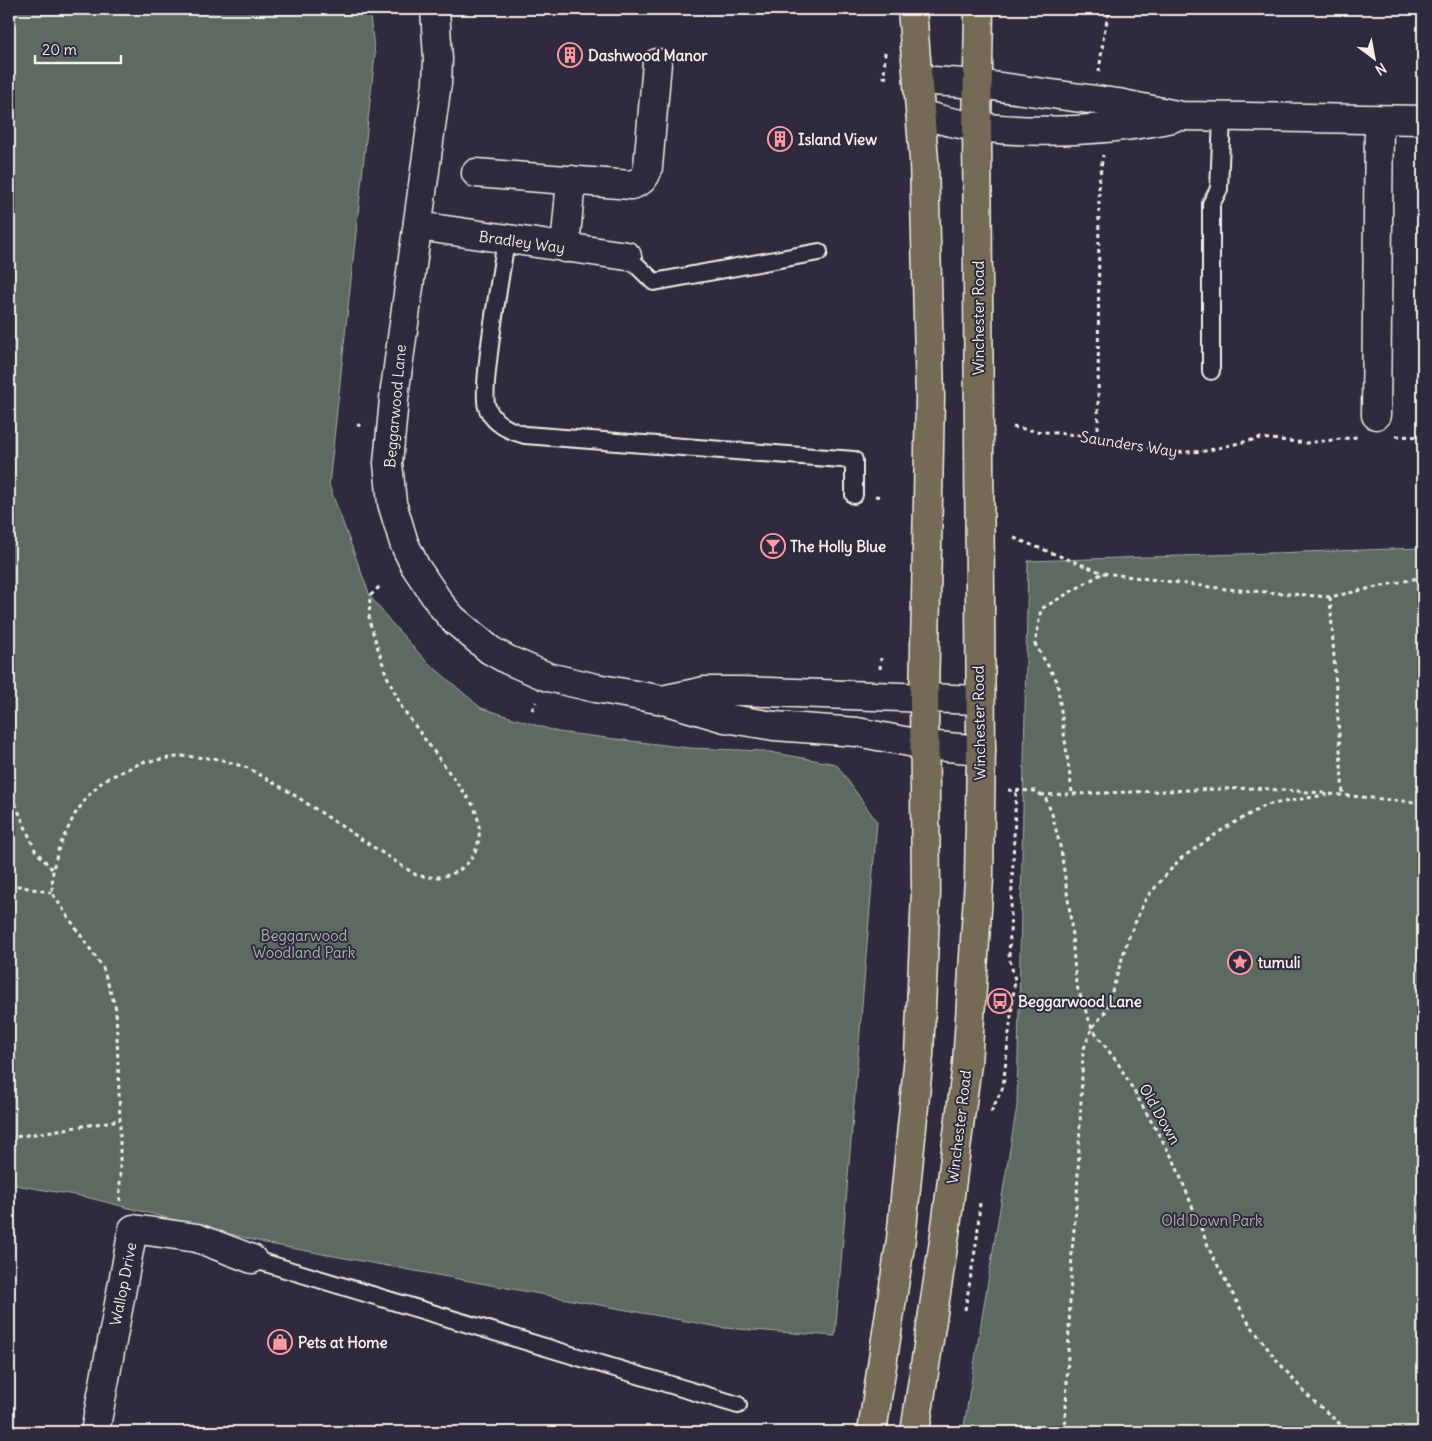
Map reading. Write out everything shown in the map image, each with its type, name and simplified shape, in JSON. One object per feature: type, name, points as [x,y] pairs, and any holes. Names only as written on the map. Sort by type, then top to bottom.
[{"type":"main road","points":[[872,1432],[901,1239],[920,1055],[926,892],[924,698],[930,398],[921,115],[912,9]]},
{"type":"main road","name":"Winchester Road","points":[[915,1432],[946,1234],[967,1064],[978,879],[981,750],[979,700],[977,127],[979,9]]},
{"type":"street","name":"Beggarwood Lane","points":[[435,9],[438,41],[437,84],[395,389],[388,463],[395,518],[404,543],[414,566],[453,620],[490,650],[508,660],[548,677],[572,683],[663,700],[725,718],[774,726],[856,732],[925,745],[981,750]]},
{"type":"street","points":[[476,173],[631,185],[644,178],[648,167],[657,63]]},
{"type":"street","points":[[918,80],[978,84],[1140,106],[1180,116]]},
{"type":"street","points":[[921,115],[977,127],[1053,129],[1110,128],[1180,116],[1423,120]]},
{"type":"street","points":[[1371,426],[1379,120]]},
{"type":"street","points":[[565,248],[572,180]]},
{"type":"street","name":"Bradley Way","points":[[418,226],[627,256]]},
{"type":"street","name":"Beggarwood Lane","points":[[663,700],[705,692],[732,691],[856,694],[979,700]]},
{"type":"street","name":"Wallop Drive","points":[[95,1432],[133,1229],[197,1238],[252,1259]]},
{"type":"lane","points":[[1211,371],[1211,204],[1219,189],[1222,117]]},
{"type":"lane","points":[[506,240],[487,376],[486,405],[499,424],[510,431],[525,434],[854,460],[854,495]]},
{"type":"lane","points":[[627,256],[654,282],[819,252]]},
{"type":"lane","points":[[252,1259],[738,1405]]},
{"type":"path","points":[[1096,100],[1104,33],[1110,9]]},
{"type":"path","points":[[1098,437],[1099,180],[1104,146]]},
{"type":"path","name":"Saunders Way","points":[[1012,427],[1035,432],[1098,437],[1172,453],[1205,452],[1261,438],[1308,443],[1371,426]]},
{"type":"path","points":[[1394,436],[1423,437]]},
{"type":"path","points":[[1014,538],[1104,573],[1226,589],[1330,597],[1423,577]]},
{"type":"path","points":[[1072,792],[1057,681],[1035,644],[1041,609],[1104,573]]},
{"type":"path","points":[[120,1201],[120,1120],[116,1009],[103,968],[52,893],[53,870],[64,834],[75,814],[104,780],[144,762],[183,756],[219,759],[248,768],[288,791],[416,875],[428,878],[441,878],[454,874],[473,856],[481,831],[479,817],[473,805],[402,708],[386,674],[369,620],[370,596],[382,584]]},
{"type":"path","points":[[1330,597],[1343,795]]},
{"type":"path","points":[[991,1113],[1003,1087],[1015,980],[1009,956],[1016,790],[1036,791],[1040,795],[1072,792],[1253,788],[1423,803]]},
{"type":"path","points":[[9,789],[35,850],[53,870]]},
{"type":"path","points":[[1065,1432],[1072,1251],[1078,1178],[1084,1051],[1092,1028],[1106,1011],[1128,939],[1146,898],[1180,859],[1225,828],[1266,805],[1331,794]]},
{"type":"path","name":"Old Down","points":[[1040,795],[1046,799],[1052,814],[1061,850],[1070,913],[1076,984],[1092,1028],[1119,1065],[1170,1153],[1211,1253],[1246,1319],[1274,1357],[1307,1395],[1349,1432]]},
{"type":"path","points":[[9,884],[52,893]]},
{"type":"path","points":[[9,1138],[120,1120]]},
{"type":"green space","name":"Beggarwood Woodland Park","points":[[9,9],[369,9],[375,55],[329,485],[370,596],[425,660],[481,708],[558,732],[689,748],[764,751],[836,764],[877,822],[835,1336],[724,1328],[269,1244],[86,1197],[9,1184]]},
{"type":"green space","name":"Old Down Park","points":[[1423,548],[1423,1432],[963,1432],[1017,1106],[1028,561]]},
{"type":"place","name":"Dashwood Manor","points":[[570,55]]},
{"type":"place","name":"Island View","points":[[780,139]]},
{"type":"place","name":"The Holly Blue","points":[[773,546]]},
{"type":"place","name":"tumuli","points":[[1240,962]]},
{"type":"place","name":"Beggarwood Lane","points":[[1000,1001]]},
{"type":"place","name":"Pets at Home","points":[[280,1342]]}]
